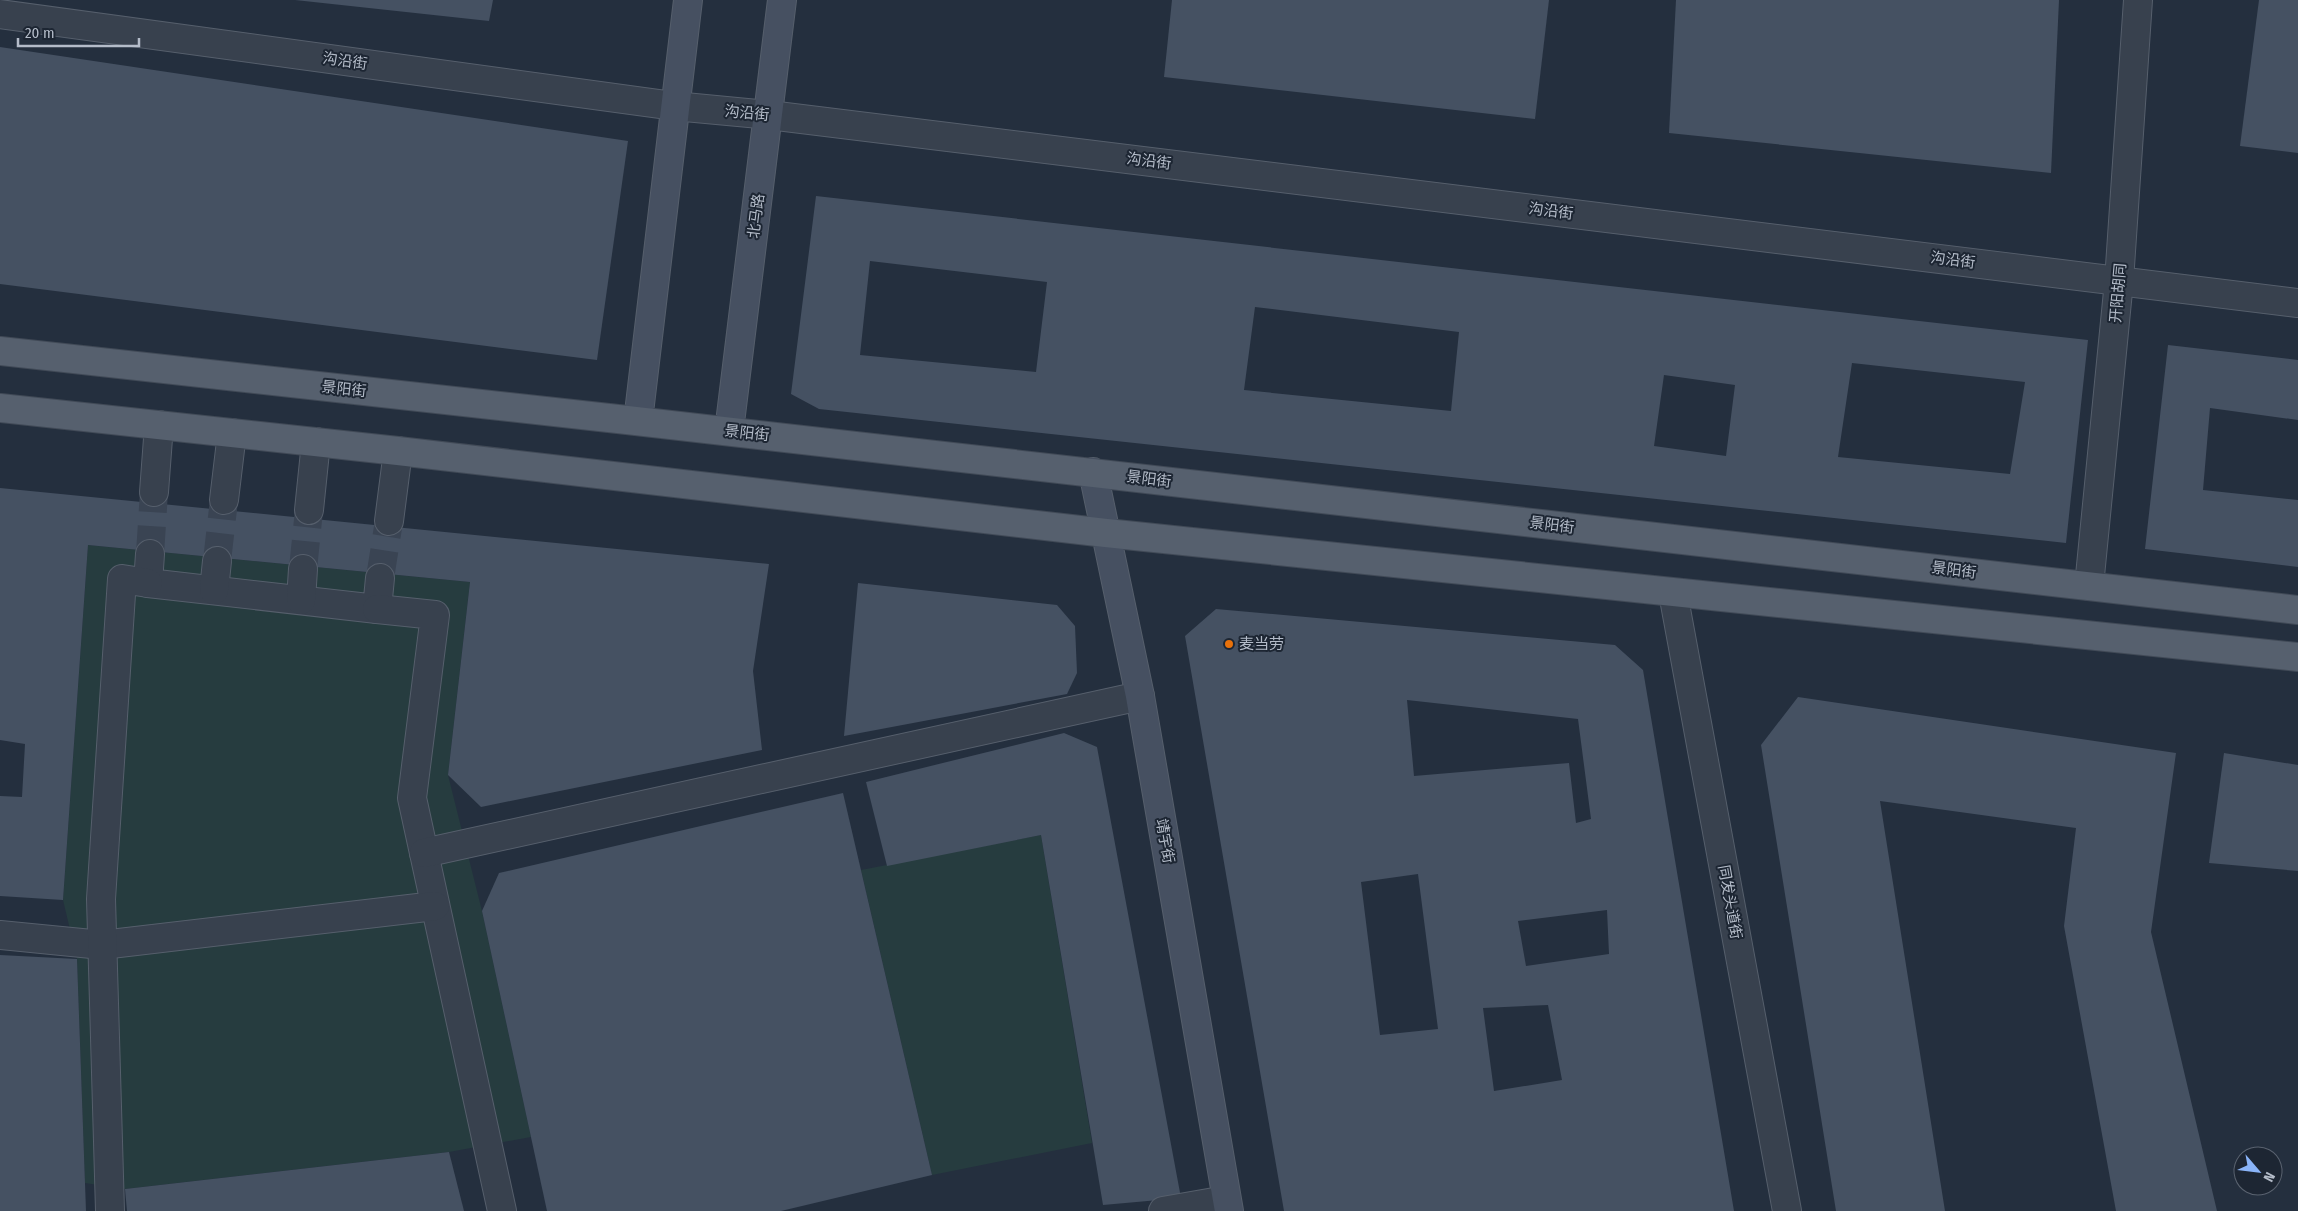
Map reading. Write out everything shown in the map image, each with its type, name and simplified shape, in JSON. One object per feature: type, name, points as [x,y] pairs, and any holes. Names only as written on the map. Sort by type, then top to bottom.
[{"type":"main road","points":[[638,421],[688,0]]},
{"type":"main road","name":"北马路","points":[[728,431],[782,0]]},
{"type":"main road","name":"景阳街","points":[[0,351],[1093,472],[2298,610]]},
{"type":"main road","points":[[0,408],[398,451],[1106,533],[2298,657]]},
{"type":"main road","name":"靖宇街","points":[[1093,472],[1140,696],[1228,1206]]},
{"type":"street","name":"开阳胡同","points":[[2089,586],[2119,281],[2138,0]]},
{"type":"street","name":"沟沿街","points":[[0,14],[674,106],[769,115],[2298,303]]},
{"type":"street","points":[[154,492],[159,425]]},
{"type":"street","points":[[224,500],[232,433]]},
{"type":"street","points":[[309,510],[316,442]]},
{"type":"street","points":[[389,521],[398,451]]},
{"type":"street","points":[[148,583],[150,554]]},
{"type":"street","points":[[214,590],[217,561]]},
{"type":"street","points":[[301,600],[304,569]]},
{"type":"street","points":[[376,609],[380,578]]},
{"type":"street","points":[[110,1211],[101,898],[122,579],[435,615],[412,798],[502,1211]]},
{"type":"street","name":"同发头道街","points":[[1673,593],[1787,1211]]},
{"type":"street","points":[[424,853],[1140,696]]},
{"type":"street","points":[[0,935],[102,945],[436,906]]},
{"type":"street","points":[[1163,1211],[1228,1206]]},
{"type":"green space","points":[[88,545],[470,582],[448,775],[482,911],[531,1137],[449,1152],[125,1189],[85,1183],[77,959],[63,900]]},
{"type":"green space","points":[[1041,835],[1092,1143],[932,1175],[861,870]]},
{"type":"building","points":[[295,0],[493,0],[489,21]]},
{"type":"building","points":[[1172,0],[1549,0],[1535,119],[1164,77]]},
{"type":"building","points":[[1676,0],[2059,0],[2051,173],[1669,133]]},
{"type":"building","points":[[2259,0],[2298,0],[2298,153],[2240,146]]},
{"type":"building","points":[[0,47],[628,141],[597,360],[0,284]]},
{"type":"building","points":[[816,196],[2088,340],[2066,543],[819,409],[791,394]],"holes":[[[870,261],[1047,282],[1036,372],[860,355]],[[1255,307],[1459,332],[1451,411],[1244,390]],[[1852,363],[2025,382],[2010,474],[1838,457]],[[1664,375],[1735,385],[1726,456],[1654,446]]]},
{"type":"building","points":[[2168,345],[2298,360],[2298,420],[2210,408],[2203,490],[2298,500],[2298,567],[2145,549]]},
{"type":"building","points":[[0,488],[769,564],[753,671],[762,750],[481,807],[448,775],[470,582],[88,545],[63,900],[0,896],[0,796],[22,797],[25,744],[0,740]]},
{"type":"building","points":[[858,583],[1057,605],[1075,626],[1077,673],[1067,694],[844,736]]},
{"type":"building","points":[[1216,609],[1615,645],[1643,670],[1734,1211],[1284,1211],[1185,636]],"holes":[[[1407,700],[1578,719],[1591,819],[1576,823],[1569,763],[1414,776]],[[1418,874],[1438,1029],[1380,1035],[1361,882]],[[1607,910],[1609,954],[1526,966],[1518,921]],[[1548,1005],[1562,1080],[1494,1091],[1483,1008]]]},
{"type":"building","points":[[1798,697],[2176,753],[2151,932],[2217,1211],[2116,1211],[2064,926],[2076,828],[1880,801],[1945,1211],[1836,1211],[1761,745]]},
{"type":"building","points":[[1064,733],[1097,747],[1181,1198],[1103,1205],[1041,835],[887,866],[866,782]]},
{"type":"building","points":[[2224,753],[2298,765],[2298,871],[2209,863]]},
{"type":"building","points":[[843,793],[932,1175],[781,1211],[547,1211],[482,911],[499,873]]},
{"type":"building","points":[[0,955],[77,959],[86,1211],[0,1211]]},
{"type":"building","points":[[449,1152],[464,1211],[127,1211],[125,1189]]},
{"type":"tunnel","points":[[150,554],[154,492]]},
{"type":"tunnel","points":[[217,561],[224,500]]},
{"type":"tunnel","points":[[303,569],[309,510]]},
{"type":"tunnel","points":[[380,578],[389,521]]},
{"type":"place","name":"麦当劳","points":[[1229,644]]}]
